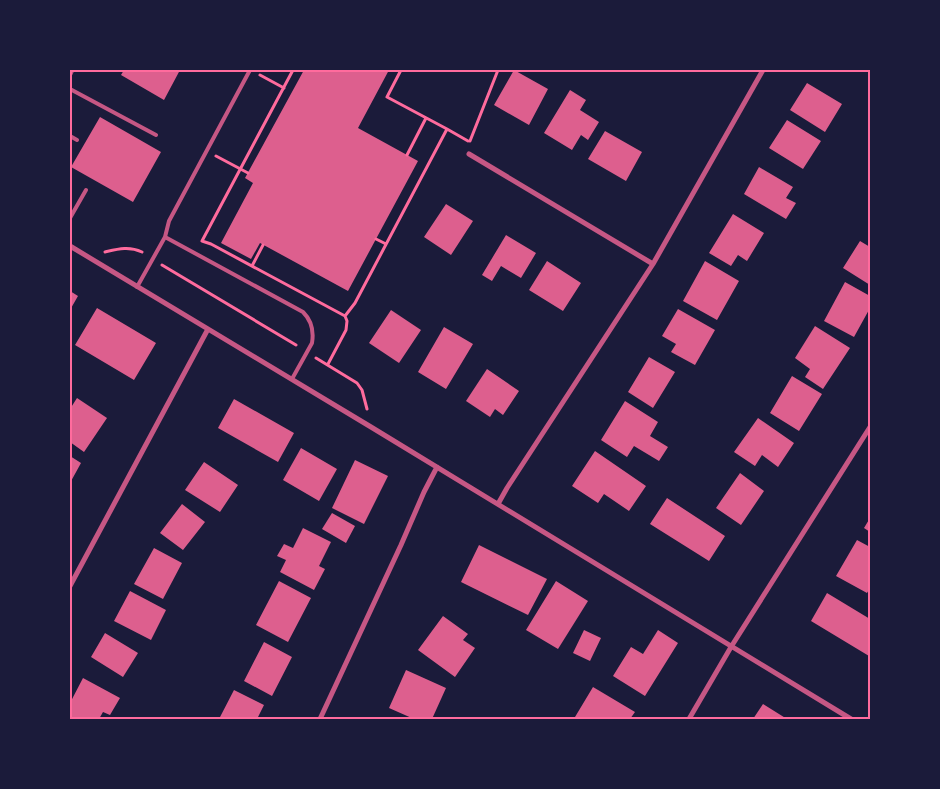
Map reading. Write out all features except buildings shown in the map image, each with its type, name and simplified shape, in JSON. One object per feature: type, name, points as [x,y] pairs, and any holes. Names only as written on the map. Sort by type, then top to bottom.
[{"type":"street","points":[[70,74],[72,70]]},
{"type":"street","points":[[498,504],[652,264],[763,70]]},
{"type":"street","points":[[469,154],[652,264]]},
{"type":"street","points":[[70,246],[851,719]]},
{"type":"street","points":[[70,586],[208,329]]},
{"type":"street","points":[[690,719],[731,647],[870,427]]},
{"type":"street","points":[[320,719],[437,467]]},
{"type":"lane","points":[[138,287],[165,237],[168,221],[250,70]]},
{"type":"lane","points":[[70,89],[156,134]]},
{"type":"lane","points":[[70,136],[76,140]]},
{"type":"lane","points":[[70,218],[86,190]]},
{"type":"lane","points":[[165,237],[303,312],[307,316],[313,338],[312,343],[292,379]]},
{"type":"path","points":[[202,241],[293,70]]},
{"type":"path","points":[[401,70],[387,97],[470,142]]},
{"type":"path","points":[[469,154],[470,142],[498,70]]},
{"type":"path","points":[[260,74],[284,88]]},
{"type":"path","points":[[407,155],[426,118]]},
{"type":"path","points":[[344,316],[355,303],[447,129]]},
{"type":"path","points":[[207,150],[248,173]]},
{"type":"path","points":[[376,239],[386,244]]},
{"type":"path","points":[[252,266],[263,245]]},
{"type":"path","points":[[115,249],[133,248],[141,252]]},
{"type":"path","points":[[168,269],[292,343]]},
{"type":"path","points":[[323,362],[351,378],[362,390]]}]
